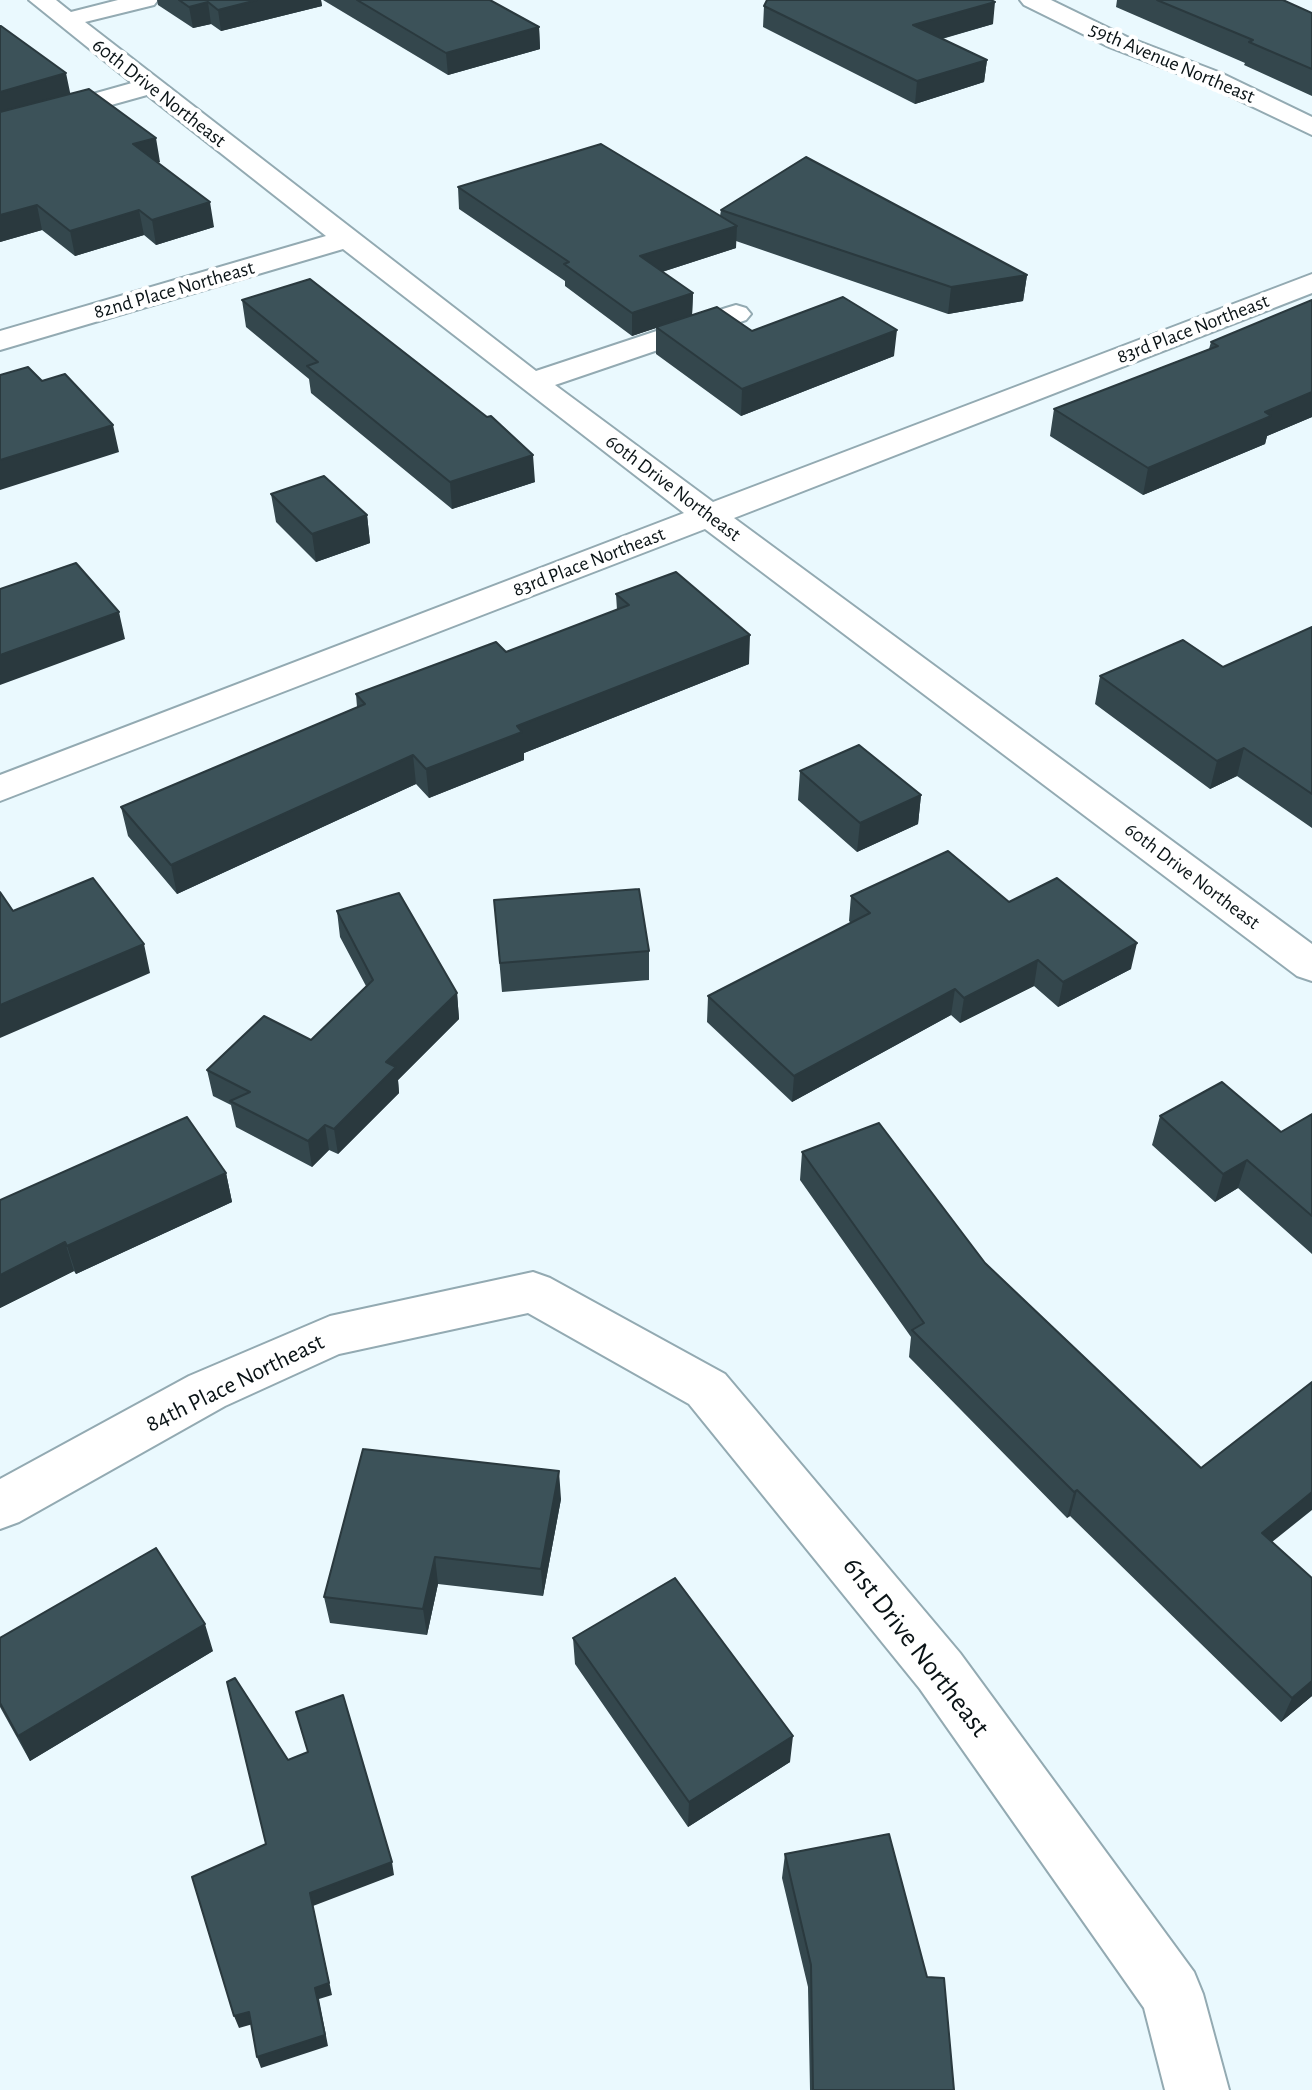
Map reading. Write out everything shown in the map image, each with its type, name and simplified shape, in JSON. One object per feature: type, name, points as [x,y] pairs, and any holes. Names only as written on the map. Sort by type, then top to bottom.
[{"type":"street","points":[[53,10],[146,0]]},
{"type":"street","name":"59th Avenue Northeast","points":[[1032,0],[1118,42],[1212,78],[1312,127]]},
{"type":"street","name":"60th Drive Northeast","points":[[53,10],[532,383],[1312,966]]},
{"type":"street","points":[[0,128],[151,86]]},
{"type":"street","name":"82nd Place Northeast","points":[[0,341],[347,239]]},
{"type":"street","name":"83rd Place Northeast","points":[[0,789],[1312,283]]},
{"type":"street","points":[[532,383],[736,314]]},
{"type":"street","name":"84th Place Northeast","points":[[0,1506],[207,1391],[330,1336],[533,1292]]},
{"type":"street","name":"61st Drive Northeast","points":[[533,1292],[707,1389],[717,1401],[940,1671],[1172,1994],[1197,2090]]},
{"type":"building","points":[[179,0],[257,0],[218,10],[208,2],[189,7]]},
{"type":"building","points":[[357,0],[490,0],[539,27],[446,53]]},
{"type":"building","points":[[767,0],[991,0],[995,2],[913,25],[987,60],[917,81],[764,6]]},
{"type":"building","points":[[1157,0],[1283,0],[1312,13],[1312,69],[1249,42],[1253,40]]},
{"type":"building","points":[[1,26],[66,73],[0,92]]},
{"type":"building","points":[[89,89],[156,138],[133,144],[210,202],[152,220],[139,210],[70,231],[37,205],[0,215],[0,112]]},
{"type":"building","points":[[601,144],[737,226],[640,256],[693,293],[632,313],[564,264],[569,262],[458,187]]},
{"type":"building","points":[[806,157],[1027,275],[951,287],[721,210]]},
{"type":"building","points":[[310,279],[487,417],[491,416],[533,455],[450,482],[307,366],[318,362],[242,300]]},
{"type":"building","points":[[843,297],[897,330],[742,389],[656,327],[717,307],[752,331]]},
{"type":"building","points":[[1312,300],[1312,392],[1265,412],[1271,416],[1148,468],[1054,409],[1218,346],[1211,342]]},
{"type":"building","points":[[28,367],[42,381],[65,374],[113,425],[0,460],[0,375]]},
{"type":"building","points":[[324,476],[367,515],[312,534],[271,494]]},
{"type":"building","points":[[76,563],[119,612],[0,655],[0,589]]},
{"type":"building","points":[[676,572],[750,635],[517,726],[522,732],[426,769],[413,755],[171,865],[121,807],[365,704],[356,694],[496,642],[506,652],[629,605],[616,594]]},
{"type":"building","points":[[1312,627],[1312,794],[1244,748],[1217,761],[1100,676],[1183,640],[1223,667]]},
{"type":"building","points":[[859,745],[921,795],[860,823],[800,771]]},
{"type":"building","points":[[948,851],[1009,902],[1057,878],[1137,943],[1063,982],[1038,960],[964,998],[955,989],[794,1076],[708,996],[870,913],[851,896]]},
{"type":"building","points":[[93,878],[144,944],[0,1005],[0,892],[13,911]]},
{"type":"building","points":[[639,889],[649,951],[500,963],[494,900]]},
{"type":"building","points":[[399,893],[457,993],[386,1062],[396,1067],[334,1129],[325,1125],[308,1141],[230,1101],[250,1092],[207,1070],[264,1016],[311,1040],[373,980],[337,911]]},
{"type":"building","points":[[1222,1082],[1281,1132],[1312,1114],[1312,1216],[1247,1160],[1223,1174],[1160,1116]]},
{"type":"building","points":[[187,1117],[226,1173],[67,1246],[65,1242],[0,1275],[0,1200]]},
{"type":"building","points":[[879,1123],[985,1263],[1201,1468],[1312,1382],[1312,1492],[1262,1533],[1312,1578],[1312,1681],[1292,1698],[1077,1490],[1074,1492],[912,1330],[924,1323],[802,1152]]},
{"type":"building","points":[[363,1449],[559,1471],[541,1569],[435,1557],[423,1609],[324,1597]]},
{"type":"building","points":[[156,1548],[205,1624],[18,1736],[0,1703],[0,1638]]},
{"type":"building","points":[[675,1578],[793,1736],[689,1802],[573,1638]]},
{"type":"building","points":[[235,1678],[288,1760],[308,1752],[296,1712],[343,1695],[392,1862],[310,1893],[329,1983],[315,1988],[325,2035],[257,2057],[249,2012],[234,2016],[192,1877],[266,1844],[227,1682]]},
{"type":"building","points":[[889,1834],[927,1977],[944,1978],[954,2090],[813,2090],[811,1965],[785,1854]]}]
